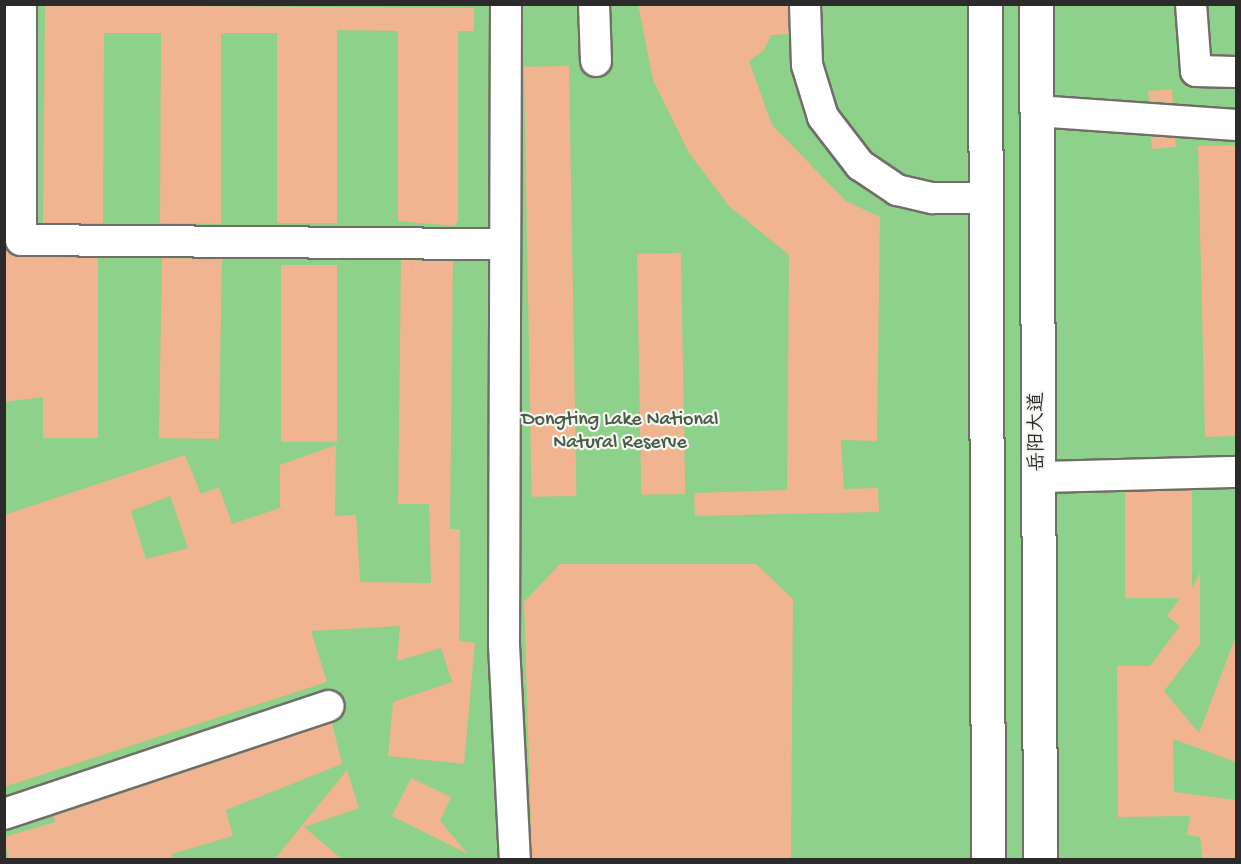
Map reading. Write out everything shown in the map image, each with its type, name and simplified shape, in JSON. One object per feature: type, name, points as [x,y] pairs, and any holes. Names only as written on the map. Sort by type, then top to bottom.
[{"type":"main road","points":[[985,4],[988,860]]},
{"type":"main road","name":"岳阳大道","points":[[1036,4],[1040,860]]},
{"type":"street","points":[[21,4],[21,240],[504,244]]},
{"type":"street","points":[[506,4],[504,645],[515,860]]},
{"type":"street","points":[[594,4],[596,61]]},
{"type":"street","points":[[805,4],[807,65],[823,117],[860,165],[897,190],[933,198],[986,198]]},
{"type":"street","points":[[1191,4],[1196,70],[1236,72]]},
{"type":"street","points":[[1037,111],[1236,125]]},
{"type":"street","points":[[1038,477],[1236,472]]},
{"type":"street","points":[[4,814],[329,706]]},
{"type":"green space","name":"Dongting Lake National Natural Reserve","points":[[5,5],[1236,5],[1236,860],[5,860]]},
{"type":"building","points":[[638,4],[788,4],[789,34],[771,35],[764,50],[749,61],[772,125],[846,201],[880,217],[877,441],[841,440],[844,489],[878,488],[879,512],[695,516],[694,493],[787,490],[789,255],[729,206],[689,153],[653,80]]},
{"type":"building","points":[[45,5],[474,8],[474,31],[458,31],[458,221],[454,226],[398,221],[398,31],[337,30],[337,223],[277,223],[277,33],[221,33],[221,224],[160,223],[161,33],[104,33],[103,223],[43,223]]},
{"type":"building","points":[[569,66],[577,496],[532,497],[524,67]]},
{"type":"building","points":[[1172,89],[1173,103],[1149,102],[1148,91]]},
{"type":"building","points":[[1151,136],[1175,138],[1176,147],[1152,149]]},
{"type":"building","points":[[1236,145],[1236,436],[1205,437],[1198,146]]},
{"type":"building","points":[[4,250],[21,257],[98,258],[98,438],[43,438],[43,397],[4,402]]},
{"type":"building","points":[[681,253],[685,494],[641,495],[637,254]]},
{"type":"building","points":[[162,258],[222,259],[219,439],[159,438]]},
{"type":"building","points":[[401,260],[453,261],[450,529],[460,529],[459,641],[475,643],[464,764],[388,756],[393,702],[452,682],[441,648],[397,661],[400,626],[311,631],[327,682],[4,787],[4,515],[185,455],[201,494],[219,487],[232,524],[280,508],[280,465],[336,445],[335,516],[356,515],[360,582],[431,583],[429,504],[398,504]],"holes":[[[170,496],[188,548],[146,559],[131,511]]]},
{"type":"building","points":[[281,265],[337,265],[337,442],[281,442]]},
{"type":"building","points":[[1192,490],[1192,588],[1200,573],[1200,644],[1164,691],[1199,733],[1236,636],[1236,762],[1173,739],[1174,792],[1236,800],[1236,860],[1203,860],[1200,837],[1187,835],[1190,816],[1118,817],[1117,666],[1150,666],[1180,626],[1167,616],[1180,598],[1125,598],[1125,492]]},
{"type":"building","points":[[560,564],[756,564],[793,599],[791,860],[532,860],[524,602]]},
{"type":"building","points":[[332,723],[342,764],[226,810],[233,836],[172,854],[174,860],[9,860],[4,837],[55,822],[54,816]]},
{"type":"building","points":[[347,770],[359,808],[304,827],[343,860],[274,860]]},
{"type":"building","points":[[411,778],[451,797],[440,821],[468,854],[392,816]]}]
